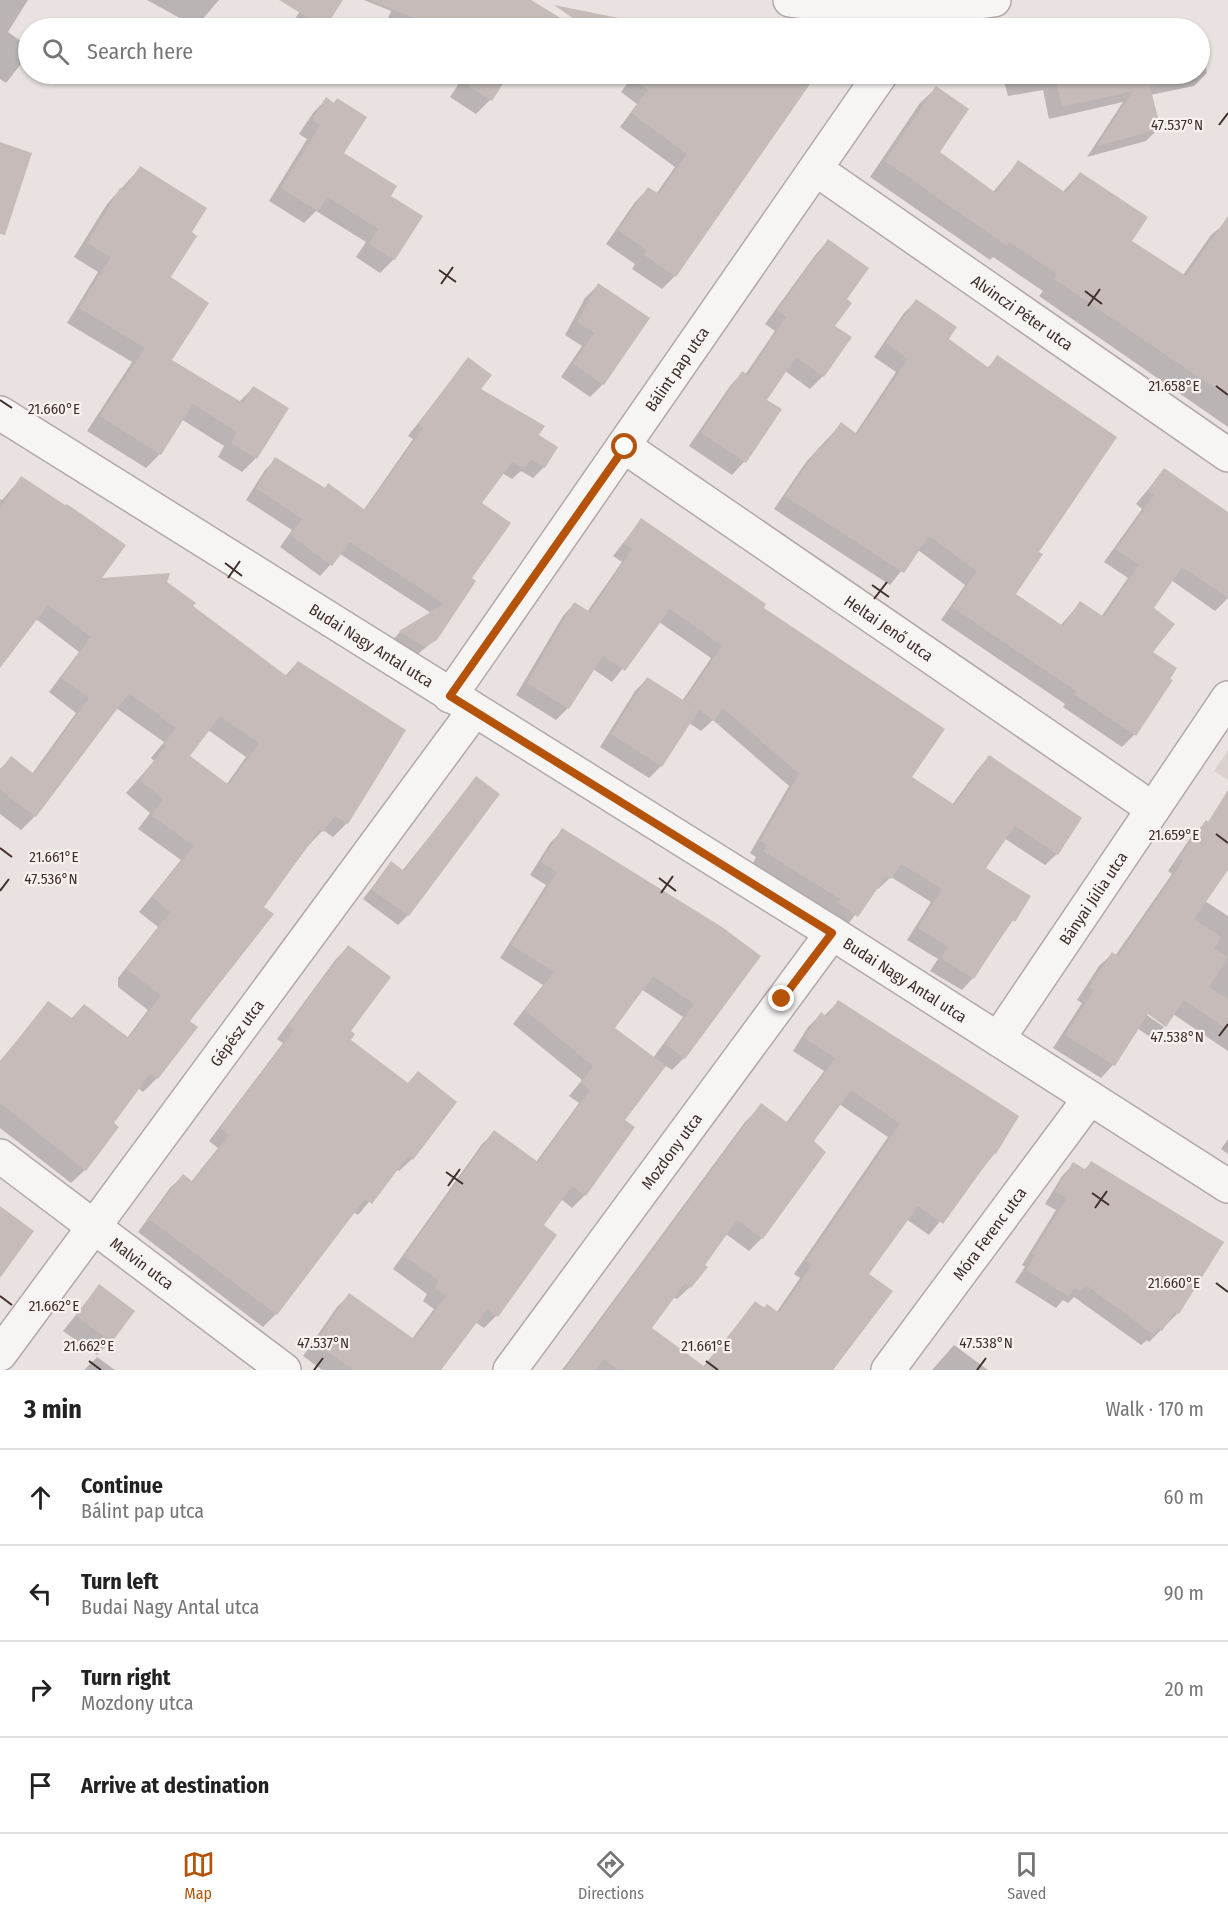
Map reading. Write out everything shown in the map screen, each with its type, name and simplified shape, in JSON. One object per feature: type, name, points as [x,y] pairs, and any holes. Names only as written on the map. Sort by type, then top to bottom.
[{"type":"street","points":[[790,0],[861,8],[913,18]]},
{"type":"street","points":[[922,18],[994,0]]},
{"type":"street","name":"Bálint pap utca","points":[[462,703],[625,447],[874,84]]},
{"type":"street","name":"Alvinczi Péter utca","points":[[817,170],[1228,455]]},
{"type":"street","name":"Budai Nagy Antal utca","points":[[0,413],[832,933],[1228,1186]]},
{"type":"street","name":"Heltai Jenő utca","points":[[625,447],[1153,809]]},
{"type":"street","name":"Bányai Júlia utca","points":[[998,1039],[1228,698]]},
{"type":"street","name":"Gépész utca","points":[[0,1354],[95,1227],[462,703]]},
{"type":"street","name":"Mozdony utca","points":[[510,1370],[832,933]]},
{"type":"street","name":"Móra Ferenc utca","points":[[888,1370],[1090,1098]]},
{"type":"street","name":"Malvin utca","points":[[0,1156],[284,1370]]},
{"type":"shaded area","points":[[1228,750],[1228,780],[1214,771]]},
{"type":"building","points":[[279,0],[343,0],[331,18],[309,18]]},
{"type":"building","points":[[370,0],[531,0],[561,18],[414,18]]},
{"type":"building","points":[[554,5],[619,18],[573,18]]},
{"type":"building","points":[[466,84],[503,84],[492,101]]},
{"type":"building","points":[[640,84],[810,84],[676,277],[644,255],[647,250],[618,230],[648,187],[659,194],[687,154],[631,113],[648,90]]},
{"type":"building","points":[[1056,84],[1163,84],[1150,87],[1161,129],[1097,146],[1133,91],[1062,107]]},
{"type":"building","points":[[936,86],[969,109],[940,152],[996,193],[1018,160],[1066,193],[1080,172],[1148,217],[1132,241],[1186,276],[1228,216],[1228,397],[1054,279],[1057,274],[1009,242],[1007,246],[885,161]]},
{"type":"building","points":[[326,97],[334,103],[337,98],[367,117],[344,153],[397,186],[391,196],[423,216],[395,260],[369,244],[378,229],[328,197],[318,211],[281,188],[320,125],[312,120]]},
{"type":"building","points":[[0,142],[32,153],[5,235],[0,234]]},
{"type":"building","points":[[140,166],[207,208],[192,232],[197,236],[171,277],[209,303],[172,360],[243,403],[253,386],[289,408],[257,459],[231,443],[237,432],[193,404],[161,455],[100,416],[145,348],[79,308],[111,257],[87,243],[120,188],[124,190]]},
{"type":"building","points":[[828,239],[869,268],[847,299],[852,303],[835,326],[852,337],[824,377],[796,357],[767,400],[782,409],[746,463],[701,433],[742,371],[748,375],[786,317],[777,311]]},
{"type":"building","points":[[598,283],[650,318],[604,385],[573,364],[594,333],[577,322]]},
{"type":"building","points":[[916,299],[957,327],[949,339],[989,368],[997,355],[1117,437],[1039,552],[1043,554],[1016,594],[1063,626],[1080,601],[1104,617],[1139,565],[1116,549],[1154,495],[1147,491],[1164,468],[1228,512],[1228,598],[1182,567],[1154,608],[1175,624],[1153,652],[1177,668],[1170,679],[1173,680],[1136,736],[1074,694],[1076,691],[952,607],[977,571],[929,536],[904,573],[785,496],[819,447],[822,449],[841,422],[857,434],[908,359],[886,343]]},
{"type":"building","points":[[468,357],[492,375],[481,389],[545,426],[539,435],[558,447],[545,468],[531,459],[525,469],[512,462],[482,503],[511,523],[472,578],[476,581],[437,640],[425,647],[399,631],[444,604],[350,542],[332,566],[290,535],[302,519],[256,488],[275,457],[325,488],[328,483],[365,510],[423,428],[418,424]]},
{"type":"building","points":[[21,476],[65,505],[67,504],[126,545],[102,578],[170,573],[167,582],[196,603],[193,606],[288,677],[298,661],[406,730],[348,824],[335,816],[323,832],[320,829],[264,907],[274,914],[190,1021],[198,1027],[158,1079],[150,1074],[114,1123],[119,1127],[86,1171],[0,1103],[0,1062],[48,1001],[72,1018],[84,1004],[129,1038],[161,995],[126,969],[170,912],[152,897],[194,846],[151,815],[163,799],[139,779],[166,746],[163,744],[176,728],[129,693],[36,817],[0,790],[0,771],[11,756],[34,774],[89,698],[61,678],[91,637],[48,605],[0,668],[0,509]],"holes":[[[220,716],[259,743],[229,785],[190,756]]]},
{"type":"building","points":[[641,518],[766,604],[764,608],[945,729],[912,777],[955,805],[989,755],[1082,818],[1058,855],[1015,826],[986,868],[1031,896],[1015,922],[1012,920],[974,979],[941,958],[948,947],[918,928],[942,889],[901,864],[891,879],[886,876],[858,917],[837,902],[840,899],[763,851],[767,845],[760,841],[799,774],[723,708],[714,721],[685,700],[722,646],[670,609],[625,671],[603,656],[569,709],[527,683],[574,602],[590,612],[632,549],[624,543]]},
{"type":"building","points":[[647,677],[699,710],[662,767],[611,734]]},
{"type":"building","points":[[476,776],[500,794],[409,916],[371,889],[391,861],[404,871]]},
{"type":"building","points":[[1228,790],[1228,870],[1194,919],[1221,937],[1214,948],[1228,957],[1209,987],[1228,999],[1228,1030],[1184,1000],[1166,1027],[1148,1014],[1115,1066],[1065,1035],[1094,990],[1089,987],[1112,952],[1118,956],[1183,861],[1179,858],[1206,820],[1208,822]]},
{"type":"building","points":[[562,828],[722,927],[761,956],[685,1059],[665,1044],[694,1004],[653,976],[615,1028],[666,1066],[625,1120],[635,1127],[586,1196],[572,1186],[544,1225],[557,1235],[498,1317],[487,1309],[441,1370],[353,1370],[315,1343],[349,1293],[414,1339],[446,1296],[434,1288],[439,1281],[404,1256],[494,1130],[538,1162],[590,1090],[581,1083],[593,1066],[525,1010],[554,972],[511,945],[557,872],[541,862]]},
{"type":"building","points":[[348,945],[391,977],[351,1031],[355,1034],[351,1040],[408,1083],[418,1071],[457,1102],[413,1160],[408,1156],[372,1204],[365,1199],[277,1315],[149,1219],[183,1174],[193,1182],[229,1135],[220,1128],[294,1030],[288,1026]]},
{"type":"building","points":[[838,1000],[1019,1116],[996,1154],[994,1153],[943,1224],[918,1206],[869,1274],[893,1291],[833,1370],[618,1370],[604,1359],[596,1370],[564,1370],[761,1103],[788,1123],[835,1058],[804,1038],[821,1012],[827,1017]],"holes":[[[851,1090],[900,1124],[806,1261],[812,1265],[779,1313],[767,1304],[764,1308],[755,1301],[705,1367],[652,1328],[685,1283],[691,1288],[708,1267],[705,1265],[737,1220],[763,1239],[826,1152],[814,1141]]]},
{"type":"building","points":[[1091,1161],[1224,1242],[1179,1314],[1175,1312],[1162,1331],[1159,1328],[1154,1335],[1086,1285],[1081,1292],[1074,1288],[1069,1297],[1026,1270],[1035,1255],[1032,1253],[1067,1198],[1055,1191],[1073,1162],[1086,1170]]},
{"type":"building","points":[[0,1206],[34,1231],[0,1278]]},
{"type":"building","points":[[99,1284],[135,1311],[112,1342],[76,1316]]},
{"type":"route","points":[[625,447],[450,696],[832,933],[782,999]]}]
